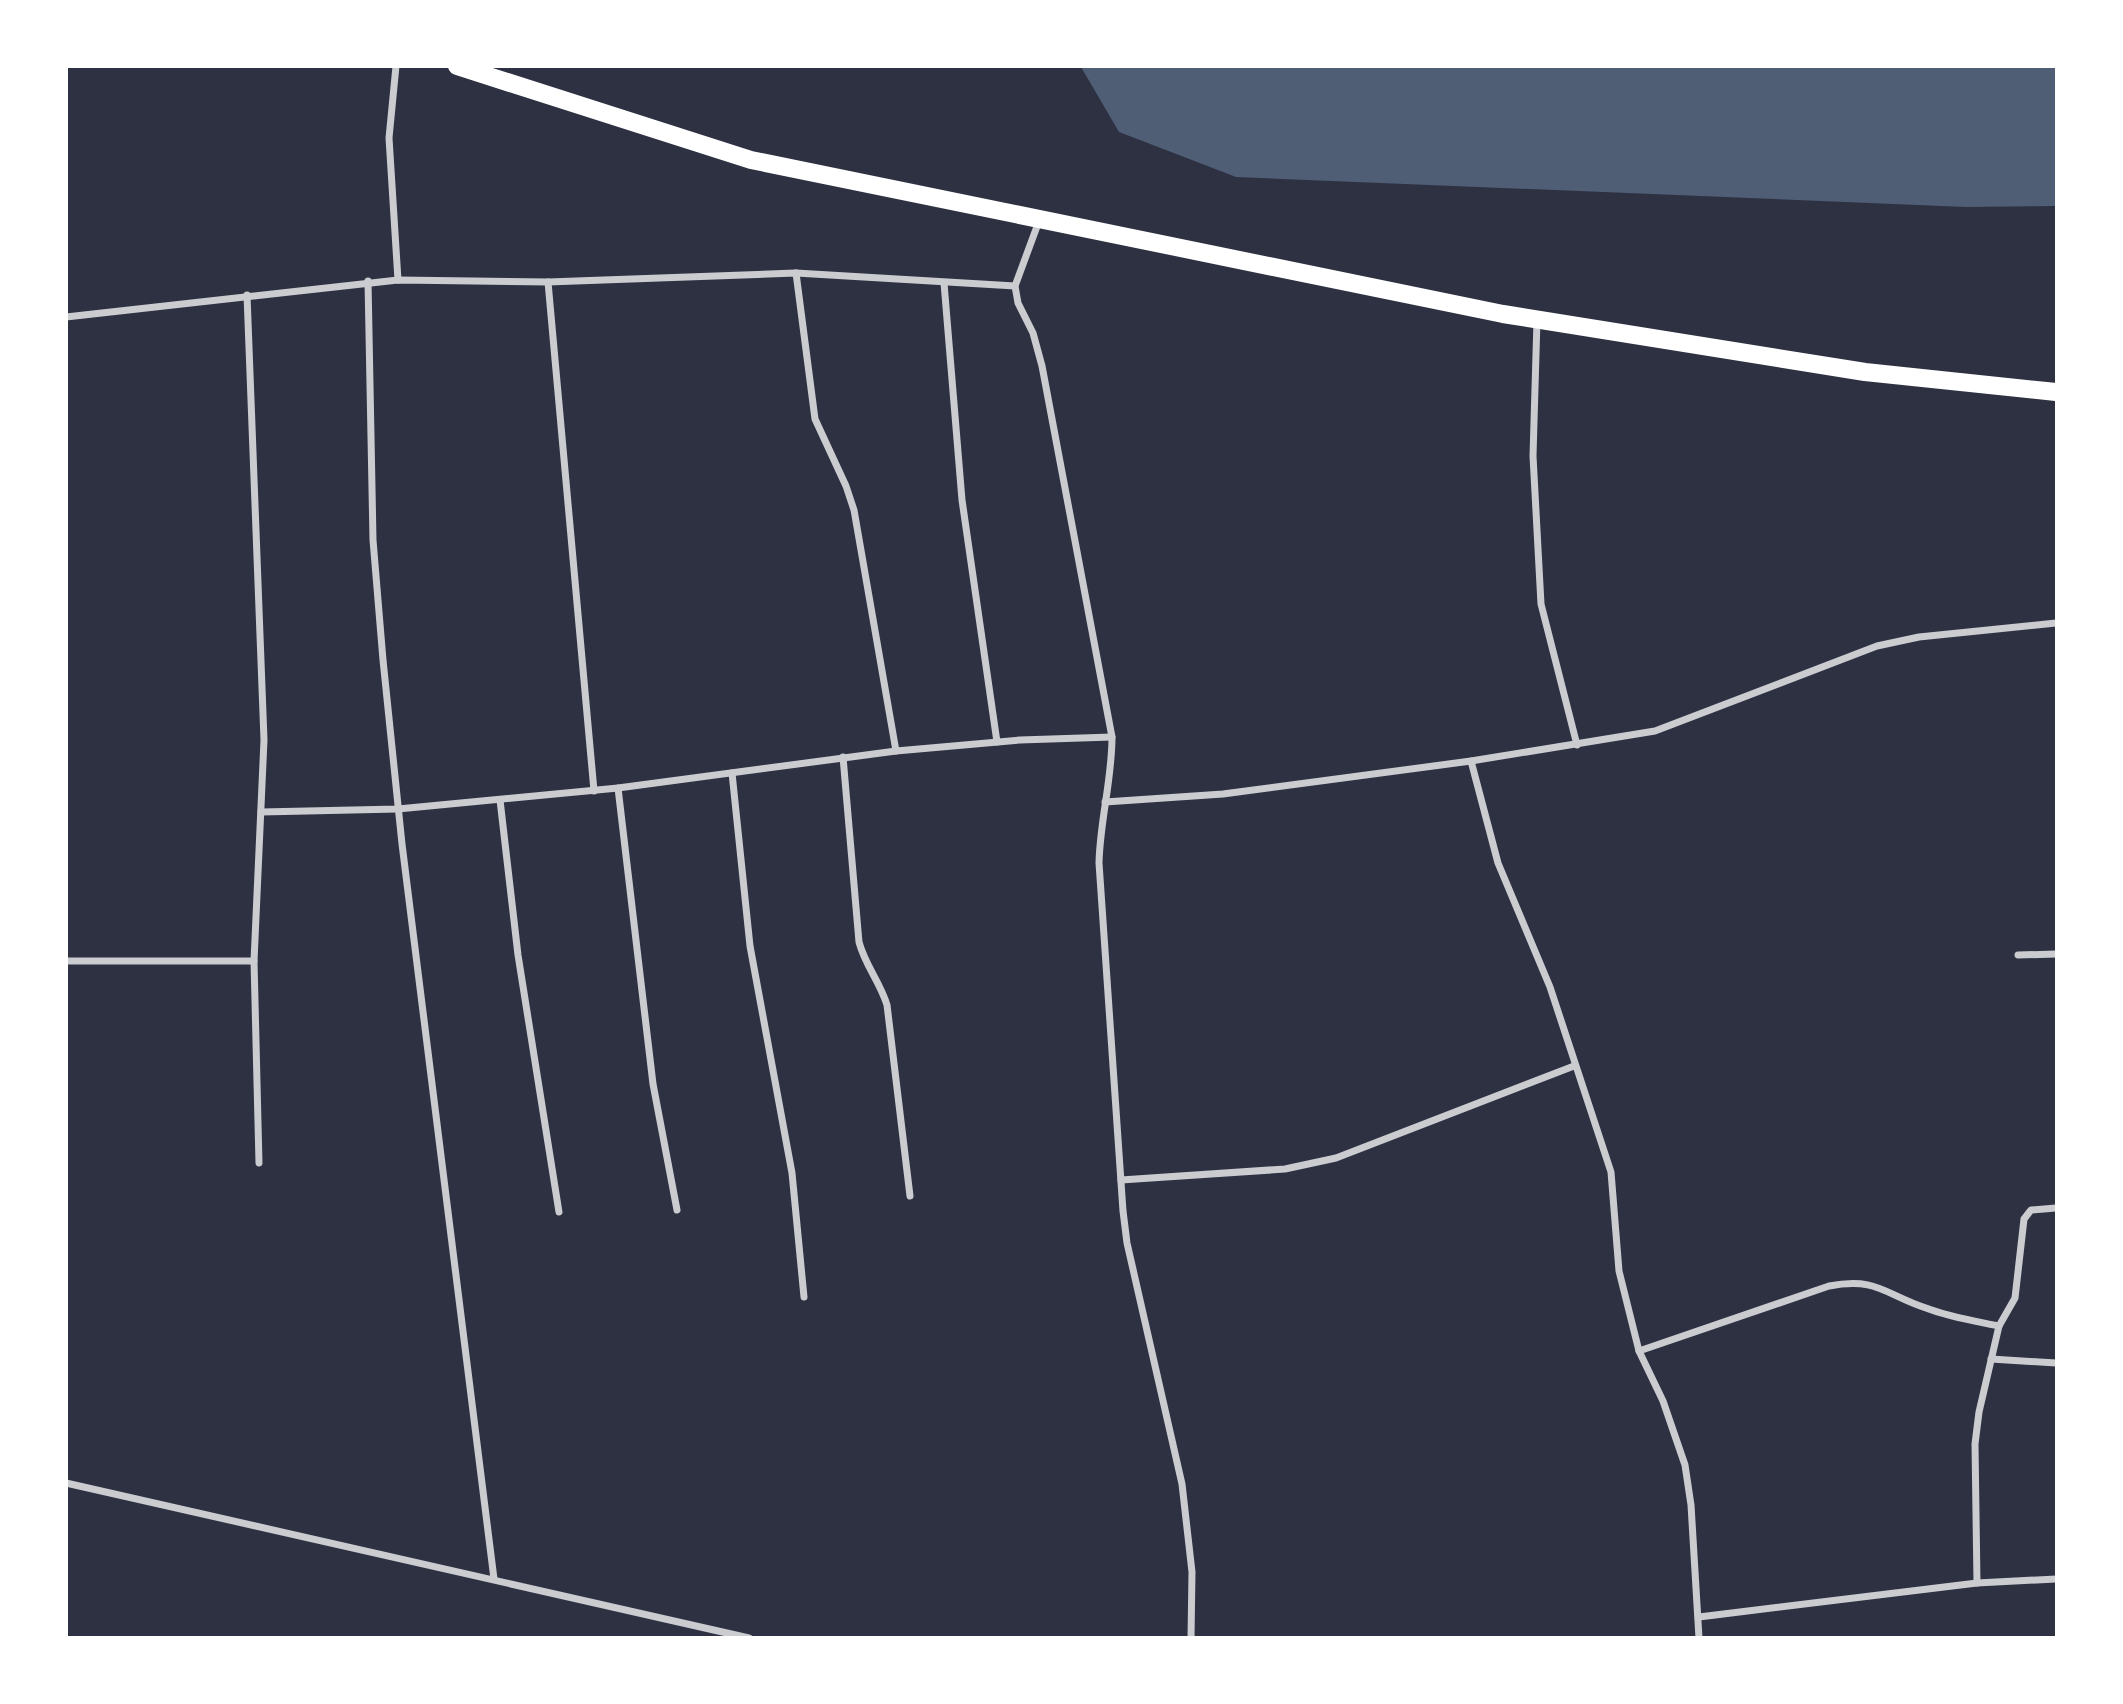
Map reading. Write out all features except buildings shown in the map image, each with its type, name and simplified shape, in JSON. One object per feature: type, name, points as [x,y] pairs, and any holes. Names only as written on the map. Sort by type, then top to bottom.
[{"type":"main road","points":[[457,66],[751,160],[1040,219],[1537,319],[1865,372],[2056,391]]},
{"type":"street","points":[[396,66],[389,138],[398,280]]},
{"type":"street","points":[[1040,219],[1015,286],[1018,303],[1033,333],[1042,366],[1112,737],[1112,764],[1105,802],[1100,863],[1121,1180],[1127,1243],[1184,1497],[1192,1572],[1191,1637]]},
{"type":"street","points":[[66,317],[368,281],[398,280],[548,282],[796,273],[1015,286]]},
{"type":"street","points":[[796,273],[815,419],[846,486],[854,510],[895,751]]},
{"type":"street","points":[[368,281],[373,540],[398,809],[494,1580]]},
{"type":"street","points":[[548,282],[594,791]]},
{"type":"street","points":[[944,283],[962,500],[998,742]]},
{"type":"street","points":[[247,295],[264,740],[254,961],[259,1163]]},
{"type":"street","points":[[1537,319],[1533,456],[1541,604],[1577,745]]},
{"type":"street","points":[[1105,802],[1210,795],[1577,745],[1675,725],[1877,646],[1919,637],[2056,623]]},
{"type":"street","points":[[261,812],[398,809],[594,791],[895,751],[998,742],[1112,737]]},
{"type":"street","points":[[843,757],[859,942],[864,962],[882,987],[887,1004],[910,1196]]},
{"type":"street","points":[[1471,761],[1498,863],[1550,988],[1611,1172],[1619,1271],[1639,1351],[1663,1401],[1685,1465],[1691,1505],[1699,1637]]},
{"type":"street","points":[[732,773],[750,946],[792,1173],[804,1297]]},
{"type":"street","points":[[618,788],[653,1084],[677,1210]]},
{"type":"street","points":[[500,800],[518,955],[559,1212]]},
{"type":"street","points":[[2018,955],[2056,954]]},
{"type":"street","points":[[66,961],[254,961]]},
{"type":"street","points":[[1121,1180],[1285,1169],[1336,1158],[1574,1066]]},
{"type":"street","points":[[1977,1583],[1975,1444],[1991,1359],[2000,1326],[2015,1298],[2024,1219],[2031,1210],[2056,1208]]},
{"type":"street","points":[[1639,1351],[1829,1286],[1851,1282],[1882,1287],[1941,1314],[2000,1326]]},
{"type":"street","points":[[1991,1359],[2056,1363]]},
{"type":"street","points":[[66,1483],[749,1637]]},
{"type":"street","points":[[1699,1617],[1977,1583],[2056,1579]]},
{"type":"water","points":[[1081,67],[2056,67],[2056,206],[1966,207],[1236,177],[1119,132]]}]
